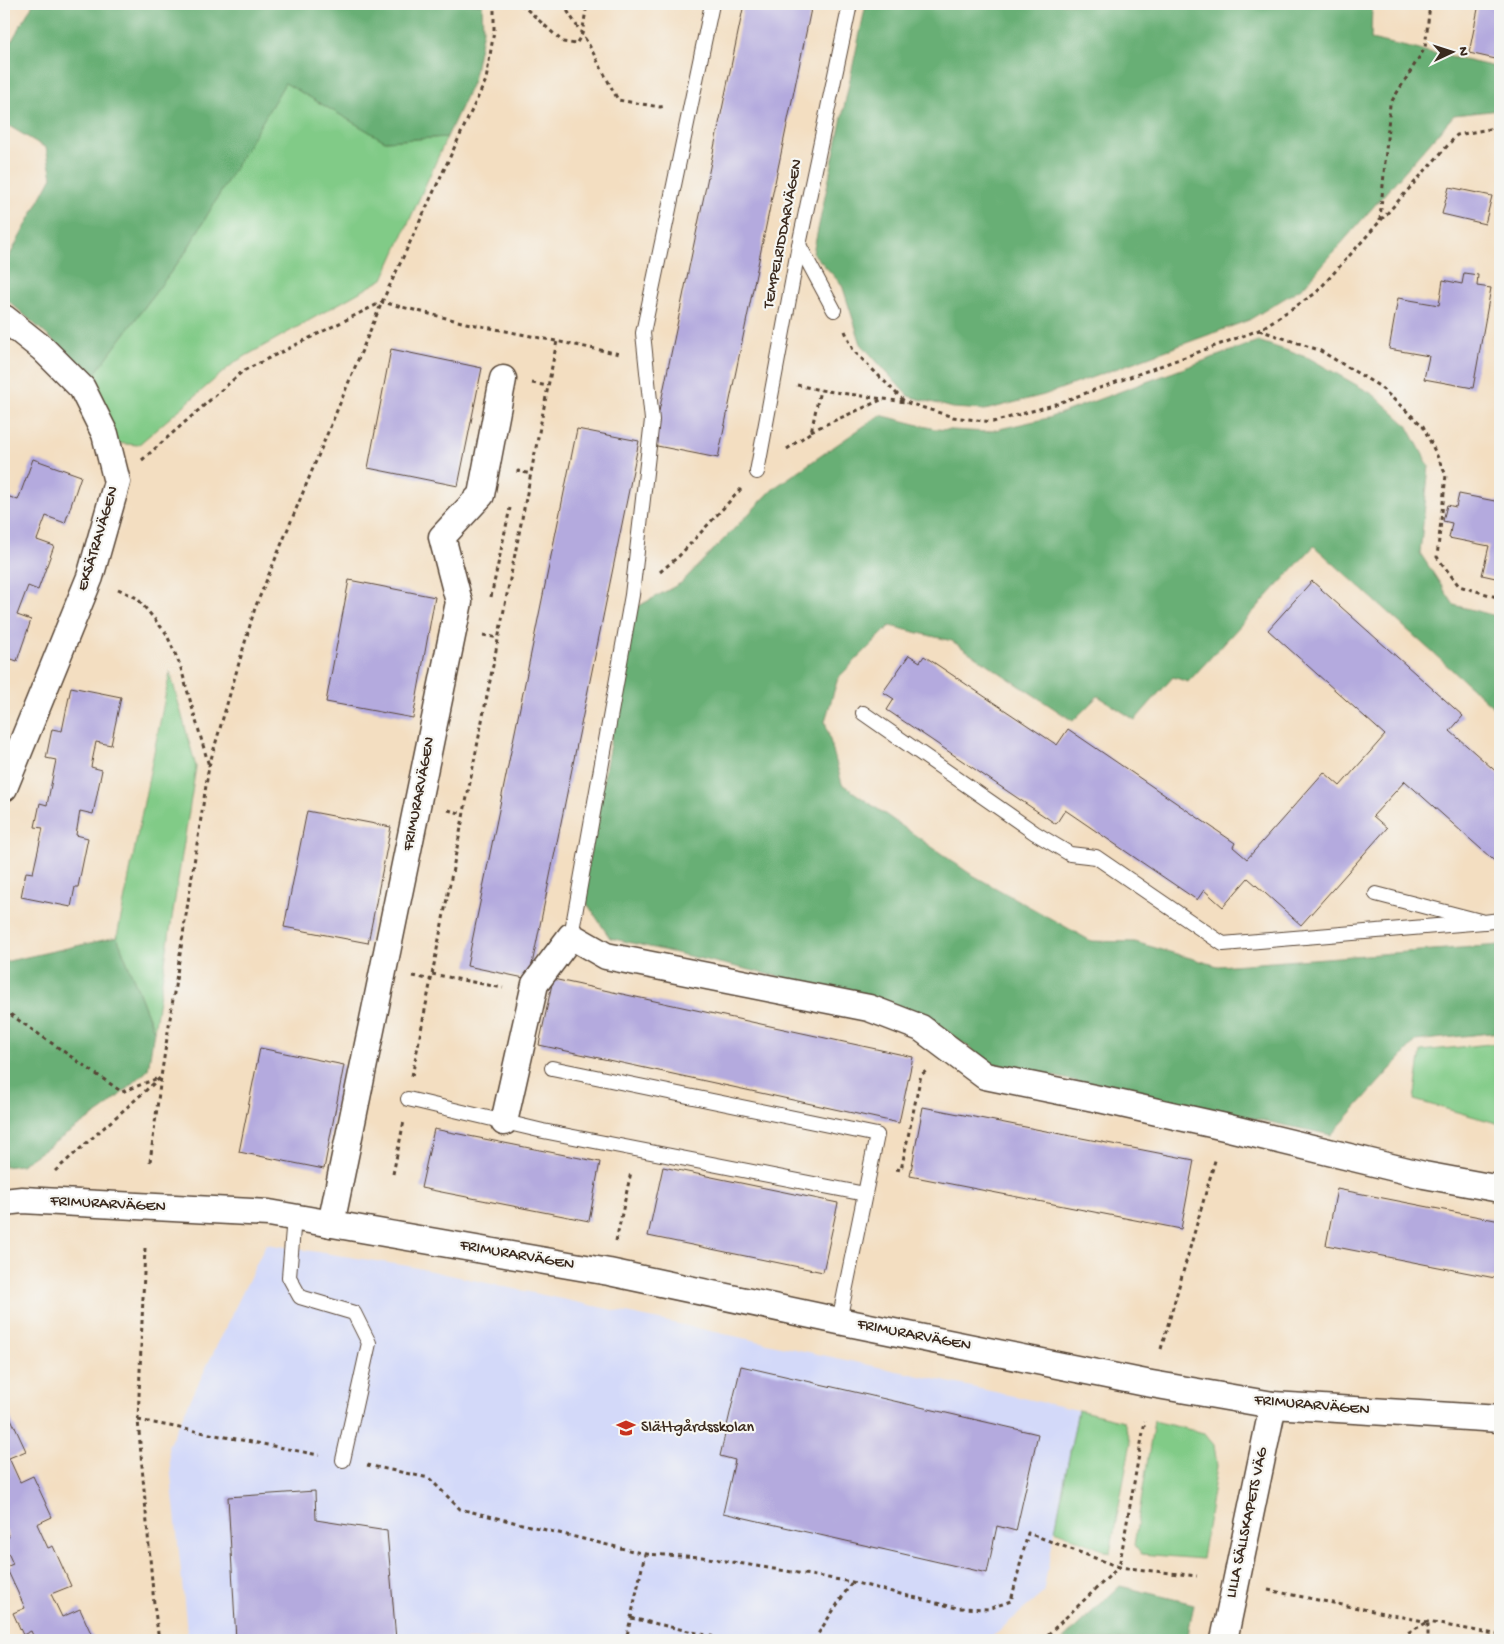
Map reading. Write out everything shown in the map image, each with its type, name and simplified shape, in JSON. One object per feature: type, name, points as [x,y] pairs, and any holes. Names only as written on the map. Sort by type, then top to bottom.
[{"type":"street","name":"EKSÄTRAVÄGEN","points":[[4,318],[44,349],[82,388],[105,434],[117,482],[90,577],[4,788]]},
{"type":"street","name":"FRIMURARVÄGEN","points":[[331,1224],[460,602],[442,537],[481,495],[503,379]]},
{"type":"street","points":[[504,1122],[535,984],[572,936],[606,956],[868,1008],[921,1028],[985,1076],[1225,1127],[1424,1175],[1500,1189]]},
{"type":"street","name":"FRIMURARVÄGEN","points":[[13,1201],[269,1213],[609,1272],[1146,1383],[1273,1405],[1500,1418]]},
{"type":"street","name":"LILLA SÄLLSKAPETS VÄG","points":[[1224,1640],[1273,1405]]},
{"type":"lane","points":[[572,936],[632,595],[652,420],[643,333],[712,4]]},
{"type":"lane","name":"TEMPELRIDDARVÄGEN","points":[[756,472],[799,245],[850,4]]},
{"type":"lane","points":[[799,245],[834,310]]},
{"type":"lane","points":[[863,713],[1035,833],[1070,854],[1096,857],[1223,944],[1500,920]]},
{"type":"lane","points":[[1376,894],[1484,922]]},
{"type":"lane","points":[[552,1068],[877,1135],[839,1321]]},
{"type":"lane","points":[[408,1099],[504,1122],[865,1194]]},
{"type":"lane","points":[[294,1217],[288,1277],[300,1296],[354,1313],[369,1343],[343,1460]]},
{"type":"path","points":[[150,1162],[161,1077],[209,766],[255,608],[382,302],[486,80],[494,31],[494,4]]},
{"type":"path","points":[[520,4],[563,42],[576,44],[582,34],[587,4]]},
{"type":"path","points":[[563,4],[582,34],[618,100],[660,107],[691,101]]},
{"type":"path","points":[[1380,222],[1390,104],[1424,48],[1430,4]]},
{"type":"path","points":[[790,384],[905,402],[953,417],[992,422],[1054,405],[1259,330],[1316,293],[1456,135],[1500,127]]},
{"type":"path","points":[[117,482],[243,371],[382,302],[457,320],[646,359]]},
{"type":"path","points":[[834,310],[853,350],[905,402]]},
{"type":"path","points":[[1259,330],[1319,350],[1379,386],[1423,426],[1446,475],[1437,557],[1459,586],[1500,598]]},
{"type":"path","points":[[393,1174],[557,341]]},
{"type":"path","points":[[811,432],[820,390]]},
{"type":"path","points":[[632,595],[679,556],[756,472],[811,432],[883,399]]},
{"type":"path","points":[[516,481],[518,471],[531,474]]},
{"type":"path","points":[[489,606],[512,500]]},
{"type":"path","points":[[90,577],[137,598],[166,633],[180,665],[209,766]]},
{"type":"path","points":[[485,625],[483,635],[498,638]]},
{"type":"path","points":[[432,974],[503,988]]},
{"type":"path","points":[[4,1010],[122,1092],[161,1077]]},
{"type":"path","points":[[901,1170],[921,1075]]},
{"type":"path","points":[[13,1201],[161,1077]]},
{"type":"path","points":[[1161,1349],[1225,1127]]},
{"type":"path","points":[[609,1272],[636,1149]]},
{"type":"path","points":[[145,1248],[138,1420],[154,1604],[159,1640]]},
{"type":"path","points":[[138,1420],[429,1478],[460,1509],[645,1554],[702,1557],[852,1582],[957,1608],[988,1609],[1011,1601],[1028,1533],[1120,1568],[1198,1576]]},
{"type":"path","points":[[1042,1640],[1120,1568],[1145,1421]]},
{"type":"path","points":[[626,1640],[645,1554]]},
{"type":"path","points":[[814,1640],[852,1582]]},
{"type":"path","points":[[1268,1590],[1500,1635]]},
{"type":"path","points":[[631,1618],[728,1640]]},
{"type":"path","points":[[1394,1640],[1428,1622]]},
{"type":"path","points":[[1428,1622],[1428,1640]]},
{"type":"shaded area","name":"Slättgårdsskolan","points":[[266,1244],[408,1266],[1078,1410],[1043,1593],[988,1640],[188,1640],[168,1446]]},
{"type":"green space","points":[[33,4],[482,4],[483,30],[473,81],[447,137],[385,141],[285,83],[185,253],[93,376],[4,297],[4,266],[52,177],[46,148],[4,123],[4,54]]},
{"type":"green space","points":[[866,4],[1372,4],[1371,39],[1500,68],[1500,110],[1454,115],[1303,287],[1249,320],[1044,395],[985,410],[953,408],[908,396],[861,344],[842,285],[813,253]]},
{"type":"green space","points":[[285,82],[385,141],[447,137],[383,279],[235,362],[138,445],[114,443],[93,376],[185,253]]},
{"type":"green space","points":[[1258,341],[1309,358],[1374,395],[1407,425],[1429,466],[1420,553],[1454,605],[1500,617],[1500,713],[1314,546],[1188,682],[1173,677],[1135,720],[1098,696],[1073,721],[952,641],[890,626],[838,678],[825,721],[842,784],[969,873],[1091,941],[1135,942],[1218,966],[1500,945],[1500,1032],[1416,1041],[1331,1135],[990,1063],[929,1018],[876,999],[610,938],[582,896],[635,608],[681,583],[774,488],[880,415],[935,429],[986,432],[1048,418]]},
{"type":"green space","points":[[170,672],[196,767],[154,1031],[117,937]]},
{"type":"green space","points":[[117,937],[154,1031],[148,1070],[104,1109],[21,1165],[4,1167],[4,962]]},
{"type":"green space","points":[[1500,1043],[1500,1124],[1414,1100],[1421,1051]]},
{"type":"green space","points":[[1078,1410],[1124,1421],[1131,1442],[1110,1553],[1055,1530]]},
{"type":"green space","points":[[1154,1421],[1204,1433],[1214,1445],[1217,1466],[1202,1559],[1141,1554],[1134,1545]]},
{"type":"green space","points":[[1120,1586],[1194,1604],[1187,1640],[1062,1640]]},
{"type":"building","points":[[744,4],[812,4],[718,458],[652,445]]},
{"type":"building","points":[[1479,4],[1500,4],[1500,60],[1469,53]]},
{"type":"building","points":[[1449,187],[1492,196],[1485,224],[1442,214]]},
{"type":"building","points":[[1464,273],[1478,275],[1477,286],[1491,288],[1473,388],[1424,379],[1429,356],[1389,349],[1398,298],[1439,305],[1443,280],[1462,284]]},
{"type":"building","points":[[391,349],[482,368],[458,486],[368,468]]},
{"type":"building","points":[[577,429],[639,441],[529,979],[467,966]]},
{"type":"building","points":[[33,459],[81,476],[65,523],[46,516],[37,540],[54,546],[38,590],[28,586],[17,615],[31,620],[17,661],[6,657],[4,664],[4,506],[7,496],[18,500]]},
{"type":"building","points":[[1459,494],[1500,502],[1500,579],[1482,575],[1489,546],[1449,538],[1452,523],[1443,521],[1447,505],[1456,507]]},
{"type":"building","points":[[349,580],[435,597],[413,718],[326,702]]},
{"type":"building","points":[[1312,581],[1463,716],[1450,731],[1500,775],[1500,866],[1405,781],[1373,816],[1387,828],[1301,925],[1248,878],[1223,907],[1204,890],[1197,900],[1065,810],[1056,824],[887,710],[894,699],[883,692],[909,655],[920,662],[924,656],[1057,745],[1068,729],[1235,843],[1233,847],[1247,859],[1324,772],[1340,786],[1385,735],[1268,630]]},
{"type":"building","points":[[71,687],[121,697],[111,745],[96,742],[91,767],[102,770],[93,814],[80,811],[76,835],[88,838],[78,887],[75,887],[71,907],[21,897],[26,872],[33,873],[43,828],[35,827],[40,803],[47,805],[56,760],[46,758],[52,729],[62,731]]},
{"type":"building","points":[[307,811],[391,827],[368,943],[284,927]]},
{"type":"building","points":[[553,979],[913,1057],[899,1123],[539,1045]]},
{"type":"building","points":[[260,1048],[344,1065],[324,1169],[239,1152]]},
{"type":"building","points":[[923,1107],[1194,1160],[1181,1229],[910,1176]]},
{"type":"building","points":[[434,1129],[600,1162],[589,1221],[421,1188]]},
{"type":"building","points":[[663,1167],[838,1203],[823,1272],[648,1236]]},
{"type":"building","points":[[1337,1189],[1500,1221],[1500,1279],[1326,1245]]},
{"type":"building","points":[[741,1366],[1038,1434],[1016,1531],[997,1526],[987,1573],[723,1513],[735,1460],[720,1456]]},
{"type":"building","points":[[7,1410],[26,1451],[9,1458],[20,1482],[33,1476],[52,1517],[37,1524],[48,1548],[53,1546],[71,1586],[51,1594],[62,1617],[80,1609],[94,1640],[35,1640],[31,1631],[23,1635],[13,1613],[25,1608],[6,1567],[13,1564],[4,1544],[4,1540],[9,1537],[4,1526],[4,1412]]},
{"type":"building","points":[[315,1491],[316,1520],[387,1531],[396,1640],[236,1640],[228,1497]]},
{"type":"place","name":"Slättgårdsskolan","points":[[626,1428]]}]
